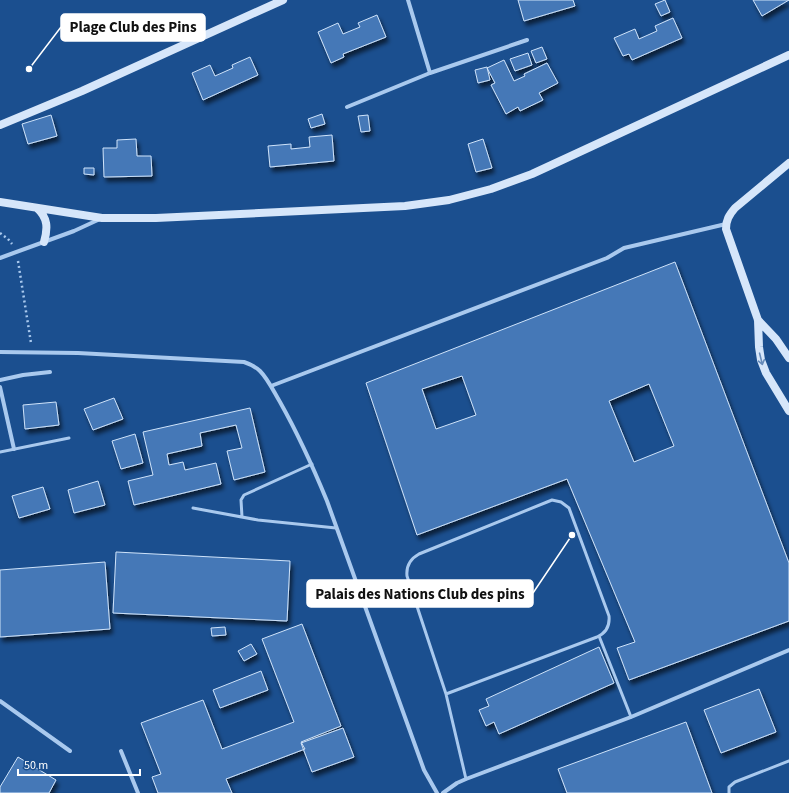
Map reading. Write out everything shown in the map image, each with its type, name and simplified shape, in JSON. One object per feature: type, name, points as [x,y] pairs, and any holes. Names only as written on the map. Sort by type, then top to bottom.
[{"type":"street","points":[[0,125],[82,92],[282,0]]},
{"type":"street","points":[[408,0],[430,73]]},
{"type":"street","points":[[347,107],[430,73],[528,40]]},
{"type":"street","points":[[0,202],[102,218],[156,218],[405,206],[449,200],[491,189],[532,174],[789,55]]},
{"type":"street","points":[[789,163],[735,208],[729,216],[726,224],[726,229],[758,320],[761,360],[766,372],[789,411]]},
{"type":"street","points":[[37,208],[43,214],[47,222],[47,232],[44,242]]},
{"type":"street","points":[[0,258],[102,218]]},
{"type":"street","points":[[271,386],[607,258],[624,248],[726,224]]},
{"type":"street","points":[[758,320],[776,339],[789,358]]},
{"type":"street","points":[[0,352],[32,352],[244,362],[260,371],[271,386],[295,428],[312,464],[424,770],[437,793]]},
{"type":"street","points":[[0,380],[23,375],[50,372]]},
{"type":"street","points":[[0,387],[14,449]]},
{"type":"street","points":[[442,793],[466,779],[631,717],[789,650]]},
{"type":"street","points":[[0,701],[70,751]]},
{"type":"street","points":[[121,751],[138,793]]},
{"type":"lane","points":[[0,452],[69,438]]},
{"type":"lane","points":[[242,517],[241,500],[244,495],[312,464]]},
{"type":"lane","points":[[446,694],[600,636],[607,630],[610,621],[609,616],[571,512],[569,508],[561,502],[552,500],[419,554],[410,560],[407,565],[407,576],[446,694],[466,779]]},
{"type":"lane","points":[[193,508],[297,525],[336,528]]},
{"type":"lane","points":[[600,636],[631,717]]},
{"type":"lane","points":[[729,793],[729,787],[735,782],[789,761]]},
{"type":"path","points":[[0,233],[8,239],[17,252],[32,352]]},
{"type":"building","points":[[518,0],[573,0],[575,6],[524,21]]},
{"type":"building","points":[[665,0],[670,12],[661,16],[655,4]]},
{"type":"building","points":[[753,0],[789,0],[762,16]]},
{"type":"building","points":[[377,15],[386,37],[343,54],[344,57],[331,63],[318,32],[338,23],[343,34],[360,27],[358,23]]},
{"type":"building","points":[[673,18],[682,38],[632,60],[629,54],[623,56],[614,38],[635,29],[639,39],[657,31],[655,26]]},
{"type":"building","points":[[542,47],[547,59],[536,63],[531,51]]},
{"type":"building","points":[[528,53],[532,65],[515,71],[510,59]]},
{"type":"building","points":[[250,57],[258,75],[203,100],[192,73],[210,65],[215,76],[233,68],[232,65]]},
{"type":"building","points":[[504,60],[514,81],[525,76],[524,74],[547,63],[558,83],[539,93],[543,100],[520,111],[518,107],[506,114],[491,85],[495,83],[487,68]]},
{"type":"building","points":[[487,67],[490,80],[478,83],[475,70]]},
{"type":"building","points":[[322,114],[325,124],[311,128],[308,119]]},
{"type":"building","points":[[51,115],[57,136],[28,144],[22,124]]},
{"type":"building","points":[[368,115],[370,131],[361,132],[358,116]]},
{"type":"building","points":[[332,135],[334,161],[270,167],[268,146],[291,144],[291,149],[310,147],[309,137]]},
{"type":"building","points":[[136,139],[137,156],[151,156],[152,176],[104,177],[103,148],[117,148],[117,140]]},
{"type":"building","points":[[483,139],[492,168],[476,172],[468,144]]},
{"type":"building","points":[[84,168],[94,168],[94,175],[84,174]]},
{"type":"building","points":[[675,262],[789,563],[789,621],[629,680],[617,648],[635,642],[567,479],[417,535],[366,383]],"holes":[[[462,376],[476,415],[436,429],[422,389]],[[649,384],[674,446],[634,462],[609,401]]]},
{"type":"building","points":[[114,398],[123,419],[93,430],[84,409]]},
{"type":"building","points":[[56,402],[59,425],[25,429],[23,405]]},
{"type":"building","points":[[250,408],[265,472],[234,480],[227,451],[242,448],[236,425],[200,433],[202,446],[167,454],[169,465],[183,462],[185,470],[216,463],[221,484],[134,505],[128,481],[153,475],[143,432]]},
{"type":"building","points":[[135,434],[143,463],[121,469],[112,441]]},
{"type":"building","points":[[98,481],[105,505],[74,513],[68,490]]},
{"type":"building","points":[[43,487],[50,509],[19,518],[12,496]]},
{"type":"building","points":[[116,552],[290,561],[287,621],[113,613]]},
{"type":"building","points":[[105,562],[110,629],[0,637],[0,570]]},
{"type":"building","points":[[302,624],[341,726],[301,742],[305,749],[226,779],[232,793],[158,793],[152,777],[161,774],[141,723],[203,700],[222,749],[294,722],[262,639]]},
{"type":"building","points":[[225,627],[226,635],[212,636],[211,628]]},
{"type":"building","points":[[251,644],[257,654],[244,661],[238,651]]},
{"type":"building","points":[[599,647],[614,683],[499,734],[494,722],[486,726],[479,710],[489,706],[486,699]]},
{"type":"building","points":[[261,671],[268,690],[220,708],[213,690]]},
{"type":"building","points":[[759,689],[776,732],[721,753],[704,710]]},
{"type":"building","points":[[686,722],[712,793],[567,793],[558,769]]},
{"type":"building","points":[[343,728],[354,757],[312,772],[301,743]]},
{"type":"building","points":[[18,757],[56,780],[49,793],[0,793],[0,787]]},
{"type":"place","name":"Plage Club des Pins","points":[[29,69]]},
{"type":"place","name":"Palais des Nations Club des pins","points":[[572,535]]}]
